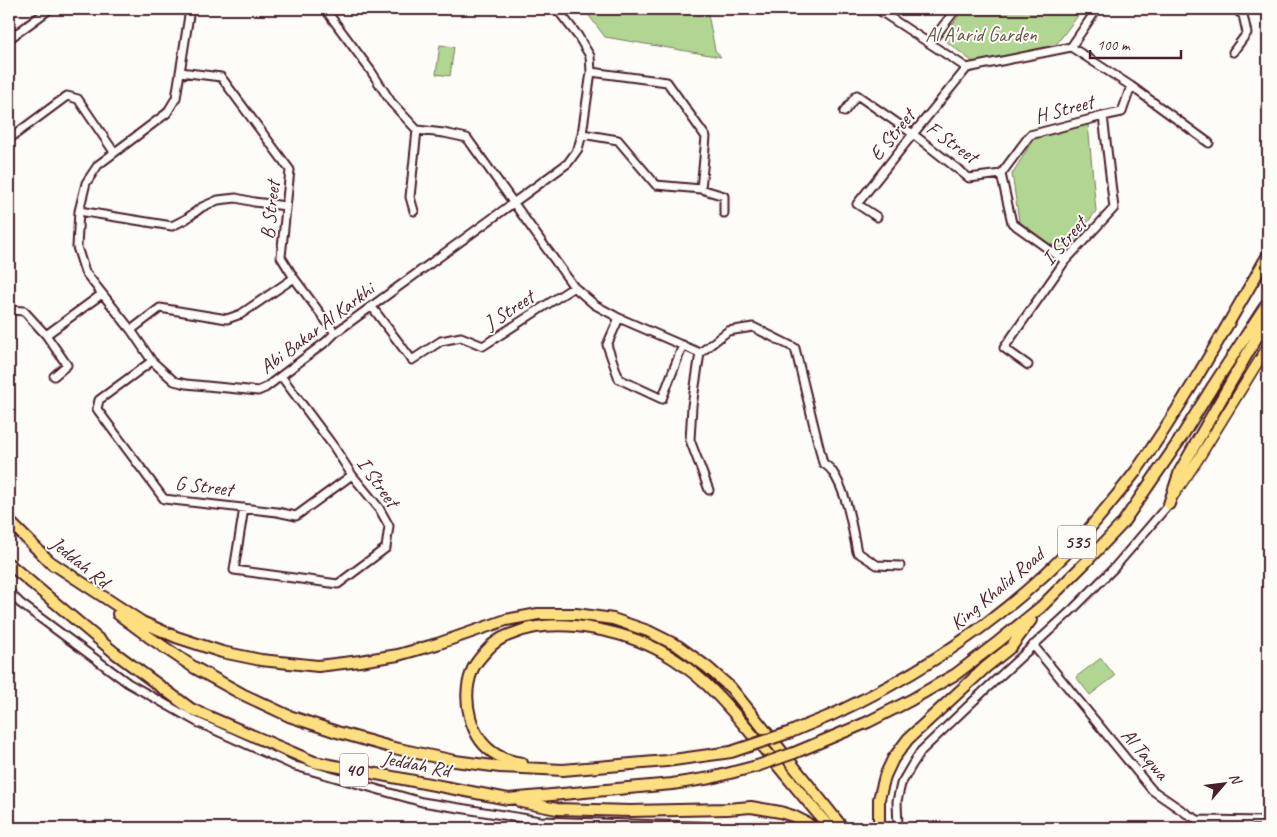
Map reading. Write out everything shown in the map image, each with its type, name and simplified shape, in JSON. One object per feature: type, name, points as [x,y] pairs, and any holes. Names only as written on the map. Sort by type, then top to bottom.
[{"type":"highway","name":"King Khalid Road","points":[[731,752],[791,732],[835,714],[901,680],[958,645],[993,620],[1026,592],[1081,538],[1135,472],[1177,410],[1268,254]]},
{"type":"highway","name":"King Khalid Road","points":[[757,766],[794,753],[868,722],[911,700],[956,674],[1041,607],[1122,524],[1179,441],[1268,302]]},
{"type":"highway","points":[[1169,504],[1180,470],[1258,335],[1268,312]]},
{"type":"highway","name":"Jeddah Rd","points":[[9,521],[49,561],[149,637],[195,668],[242,694],[289,716],[337,732],[394,748],[455,761],[500,767],[563,770],[666,761],[731,752]]},
{"type":"highway","points":[[49,561],[142,622],[176,637],[222,652],[260,660],[318,666],[360,662],[398,655],[437,644],[506,620],[538,614],[576,614],[613,619],[648,631],[678,646],[707,667],[731,688],[844,828]]},
{"type":"highway","name":"Jeddah Rd","points":[[9,564],[115,653],[191,709],[314,762],[508,799],[672,784],[711,778],[757,766]]},
{"type":"highway","points":[[879,828],[879,799],[885,776],[893,759],[908,739],[986,667],[1011,647],[1041,607]]},
{"type":"highway","points":[[563,770],[512,762],[496,754],[484,743],[472,724],[467,706],[472,670],[482,655],[494,643],[506,636],[528,628],[576,626],[601,630],[652,646],[674,658],[719,696],[830,828]]},
{"type":"highway","points":[[508,799],[557,809],[630,811],[751,807],[793,816],[813,828]]},
{"type":"main road","points":[[1169,504],[1268,346]]},
{"type":"street","points":[[9,38],[50,9]]},
{"type":"street","name":"Abi Bakar Al Karkhi","points":[[190,9],[176,98],[167,113],[98,164],[86,182],[79,211],[77,247],[85,272],[131,330],[152,361],[174,381],[186,384],[258,391],[265,388],[335,333],[568,163],[578,149],[582,134],[591,72],[590,56],[578,36],[557,9]]},
{"type":"street","points":[[325,9],[371,71],[391,102],[417,130],[444,132],[467,138],[574,287],[595,305],[619,318],[700,353]]},
{"type":"street","points":[[878,9],[967,68],[1071,47],[1097,9]]},
{"type":"street","points":[[930,43],[956,9]]},
{"type":"street","points":[[1233,52],[1247,33],[1243,15],[1235,9]]},
{"type":"street","points":[[1071,47],[1131,86],[1209,143]]},
{"type":"street","name":"E Street","points":[[877,217],[857,204],[967,68]]},
{"type":"street","name":"B Street","points":[[180,72],[221,77],[290,170],[281,257],[294,278],[335,333]]},
{"type":"street","points":[[591,72],[667,82],[706,137],[700,189]]},
{"type":"street","name":"H Street","points":[[1000,174],[1030,134],[1122,112],[1131,86]]},
{"type":"street","name":"F Street","points":[[844,112],[857,95],[913,134],[969,178],[1000,174]]},
{"type":"street","points":[[9,139],[67,96],[78,99],[114,152]]},
{"type":"street","name":"I Street","points":[[1028,365],[1004,348],[1064,261],[1114,208],[1103,116]]},
{"type":"street","points":[[414,211],[410,197],[417,130]]},
{"type":"street","points":[[582,134],[618,140],[656,185],[700,189],[724,196],[724,213]]},
{"type":"street","points":[[1000,174],[1012,222],[1064,261]]},
{"type":"street","points":[[79,211],[172,226],[186,219],[202,207],[218,200],[236,198],[286,206]]},
{"type":"street","points":[[131,330],[160,308],[227,320],[242,314],[294,278]]},
{"type":"street","name":"J Street","points":[[372,307],[412,360],[441,341],[461,337],[483,346],[574,287]]},
{"type":"street","points":[[46,335],[102,294]]},
{"type":"street","points":[[9,310],[24,311],[46,335],[67,365],[54,376]]},
{"type":"street","points":[[619,318],[607,346],[619,379],[662,400],[683,345]]},
{"type":"street","points":[[709,490],[690,440],[692,406],[700,353],[728,331],[753,327],[795,348],[824,463],[832,470],[840,487],[849,514],[857,552],[877,565],[900,566]]},
{"type":"street","name":"G Street","points":[[152,361],[99,400],[97,409],[164,499],[277,512],[296,516],[352,475]]},
{"type":"street","name":"I Street","points":[[244,508],[234,570],[338,584],[386,548],[389,526],[379,508],[352,475],[334,447],[281,376]]},
{"type":"street","points":[[898,828],[897,801],[901,784],[921,751],[1074,608],[1114,568],[1169,504]]},
{"type":"street","points":[[9,592],[20,603],[128,683],[197,722],[295,766],[422,802],[540,822],[721,827],[765,826],[776,828]]},
{"type":"street","name":"Al Taqwa","points":[[1033,645],[1152,790],[1198,820]]},
{"type":"street","points":[[1196,828],[1198,820],[1268,821]]},
{"type":"green space","points":[[584,9],[707,9],[715,50],[721,57],[605,37]]},
{"type":"green space","name":"Al A'arid Garden","points":[[964,9],[1083,9],[1055,46],[973,62],[942,38]]},
{"type":"green space","points":[[440,45],[454,47],[450,76],[436,74]]},
{"type":"green space","points":[[1088,124],[1096,211],[1063,256],[1019,221],[1012,174],[1036,135]]},
{"type":"green space","points":[[1101,658],[1115,676],[1090,695],[1076,677]]}]
